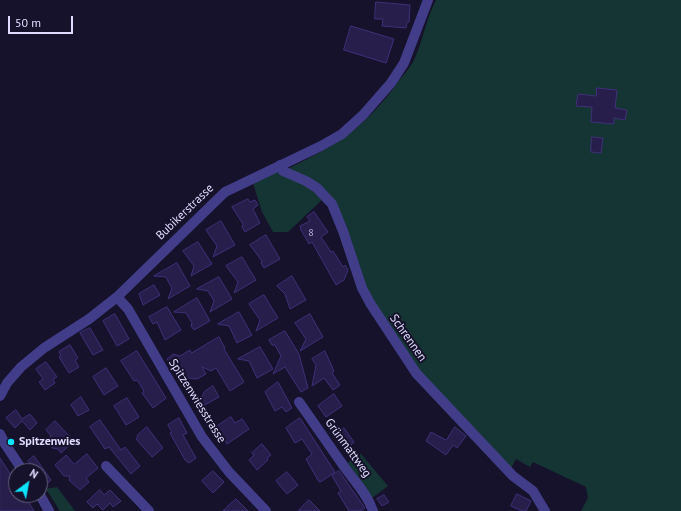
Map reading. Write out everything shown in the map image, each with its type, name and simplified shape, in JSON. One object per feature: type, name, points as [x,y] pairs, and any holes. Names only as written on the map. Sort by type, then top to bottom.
[{"type":"street","name":"Bubikerstrasse","points":[[1,391],[32,356],[89,319],[117,297],[226,192],[322,146],[342,134],[363,115],[382,94],[404,63],[428,0]]},
{"type":"street","name":"Schrennen","points":[[280,165],[282,171],[306,181],[317,188],[332,204],[343,231],[362,288],[370,304],[416,373],[513,476],[533,491],[545,511]]},
{"type":"street","name":"Spitzenwiesstrasse","points":[[117,297],[128,309],[202,437],[229,472],[266,511]]},
{"type":"street","name":"Grünmattweg","points":[[299,402],[344,467],[358,484],[370,502],[373,511]]},
{"type":"street","points":[[0,434],[18,463]]},
{"type":"street","points":[[106,466],[149,511]]},
{"type":"green space","points":[[436,0],[681,0],[681,511],[581,511],[588,498],[586,487],[533,462],[530,467],[516,459],[510,470],[417,372],[372,304],[334,203],[287,169],[321,152],[349,134],[386,98],[412,63]]},
{"type":"green space","points":[[280,165],[326,196],[288,232],[273,232],[262,212],[253,183]]},
{"type":"green space","points":[[361,454],[388,486],[372,498],[347,463]]},
{"type":"green space","points":[[57,487],[75,511],[60,511],[48,492],[48,489]]},
{"type":"building","points":[[376,2],[410,5],[409,22],[407,22],[406,28],[382,26],[383,19],[375,19]]},
{"type":"building","points":[[351,26],[394,39],[386,63],[344,50]]},
{"type":"building","points":[[597,88],[617,90],[615,108],[627,110],[625,120],[614,118],[614,124],[591,122],[592,107],[576,106],[578,94],[596,96]]},
{"type":"building","points":[[592,137],[603,138],[601,153],[591,152]]},
{"type":"building","points":[[248,199],[250,202],[255,200],[258,205],[253,209],[260,223],[245,232],[242,227],[243,224],[232,207]]},
{"type":"building","points":[[314,212],[328,232],[321,237],[331,252],[333,251],[343,267],[345,265],[348,270],[344,280],[336,285],[312,242],[309,244],[301,230],[300,226],[310,221],[307,217]]},
{"type":"building","points":[[221,221],[235,245],[213,257],[217,246],[206,230]]},
{"type":"building","points":[[266,235],[280,259],[264,268],[261,263],[262,261],[250,245]]},
{"type":"building","points":[[198,242],[212,264],[191,276],[194,266],[183,251]]},
{"type":"building","points":[[242,257],[256,280],[234,293],[238,282],[226,266]]},
{"type":"building","points":[[177,263],[190,286],[168,299],[172,288],[166,277],[154,276]]},
{"type":"building","points":[[292,276],[306,300],[290,309],[285,294],[277,286]]},
{"type":"building","points":[[219,277],[232,299],[210,312],[214,301],[208,291],[197,289]]},
{"type":"building","points":[[154,285],[160,295],[143,305],[139,294]]},
{"type":"building","points":[[264,295],[278,318],[256,331],[260,320],[249,304]]},
{"type":"building","points":[[197,298],[210,321],[194,330],[186,313],[174,312]]},
{"type":"building","points":[[167,307],[181,330],[165,340],[157,322],[153,324],[149,317]]},
{"type":"building","points":[[239,312],[252,335],[237,343],[229,326],[218,324]]},
{"type":"building","points":[[115,314],[129,339],[117,346],[103,321]]},
{"type":"building","points":[[310,314],[323,337],[300,351],[306,339],[295,323]]},
{"type":"building","points":[[90,328],[103,350],[93,355],[80,333]]},
{"type":"building","points":[[285,331],[299,354],[308,388],[301,392],[285,367],[273,374],[281,356],[275,345],[272,345],[269,340]]},
{"type":"building","points":[[219,337],[225,348],[224,349],[244,382],[230,391],[216,368],[211,371],[202,367],[206,374],[197,379],[187,378],[178,363],[172,367],[167,359],[173,354],[180,356],[190,350],[191,353]]},
{"type":"building","points":[[70,345],[78,358],[75,360],[79,367],[69,373],[59,357],[61,356],[59,352]]},
{"type":"building","points":[[260,347],[273,369],[257,378],[249,361],[238,359]]},
{"type":"building","points":[[137,351],[166,398],[153,408],[142,393],[144,391],[137,380],[134,381],[121,361]]},
{"type":"building","points":[[325,351],[334,371],[332,373],[340,385],[333,390],[324,378],[312,386],[316,365],[312,359]]},
{"type":"building","points":[[46,362],[57,377],[53,379],[55,383],[45,390],[39,382],[43,379],[36,369]]},
{"type":"building","points":[[106,368],[118,386],[104,395],[93,377]]},
{"type":"building","points":[[278,382],[292,408],[286,412],[282,407],[275,411],[265,392]]},
{"type":"building","points":[[213,386],[219,397],[203,406],[200,401],[204,392]]},
{"type":"building","points":[[334,394],[342,406],[326,417],[318,406]]},
{"type":"building","points":[[81,397],[89,410],[78,416],[71,405]]},
{"type":"building","points":[[127,398],[139,417],[126,425],[114,406]]},
{"type":"building","points":[[16,410],[22,419],[30,414],[37,423],[30,430],[22,421],[15,428],[6,418]]},
{"type":"building","points":[[231,417],[235,423],[242,419],[249,429],[227,444],[216,427]]},
{"type":"building","points":[[179,418],[187,433],[183,435],[196,458],[189,463],[185,460],[170,433],[172,432],[168,425]]},
{"type":"building","points":[[300,418],[335,472],[319,482],[306,459],[312,454],[302,439],[295,443],[286,428]]},
{"type":"building","points":[[100,420],[121,450],[125,447],[140,466],[131,474],[109,447],[105,449],[90,427]]},
{"type":"building","points":[[55,421],[74,441],[61,453],[58,449],[52,448],[52,442],[49,438],[51,436],[46,430]]},
{"type":"building","points":[[147,427],[163,448],[152,457],[136,439],[138,437],[137,436]]},
{"type":"building","points":[[455,427],[466,436],[457,448],[453,445],[446,455],[426,441],[431,432],[446,440]]},
{"type":"building","points":[[344,428],[354,442],[351,445],[351,451],[347,454],[333,436]]},
{"type":"building","points":[[262,444],[271,455],[267,458],[268,460],[257,470],[249,460],[254,455],[252,453]]},
{"type":"building","points":[[87,454],[98,468],[86,478],[89,482],[80,490],[69,480],[70,476],[64,476],[55,465],[66,455],[74,464]]},
{"type":"building","points":[[34,456],[39,463],[30,463],[28,461]]},
{"type":"building","points":[[0,458],[8,470],[8,503],[29,503],[34,511],[0,511]]},
{"type":"building","points":[[213,471],[224,482],[213,493],[202,481]]},
{"type":"building","points":[[339,471],[365,508],[360,511],[349,511],[338,493],[341,491],[332,476]]},
{"type":"building","points":[[287,472],[298,485],[287,494],[276,481]]},
{"type":"building","points":[[48,476],[51,480],[48,483]]},
{"type":"building","points":[[100,490],[104,495],[110,490],[121,501],[113,507],[110,503],[103,510],[97,504],[93,508],[87,502]]},
{"type":"building","points":[[517,494],[531,501],[526,511],[522,511],[511,506]]},
{"type":"building","points":[[384,495],[389,502],[382,506],[377,499]]},
{"type":"building","points":[[236,499],[248,511],[223,511]]},
{"type":"building","points":[[309,500],[320,511],[298,511]]},
{"type":"place","name":"Spitzenwies","points":[[11,442]]}]
